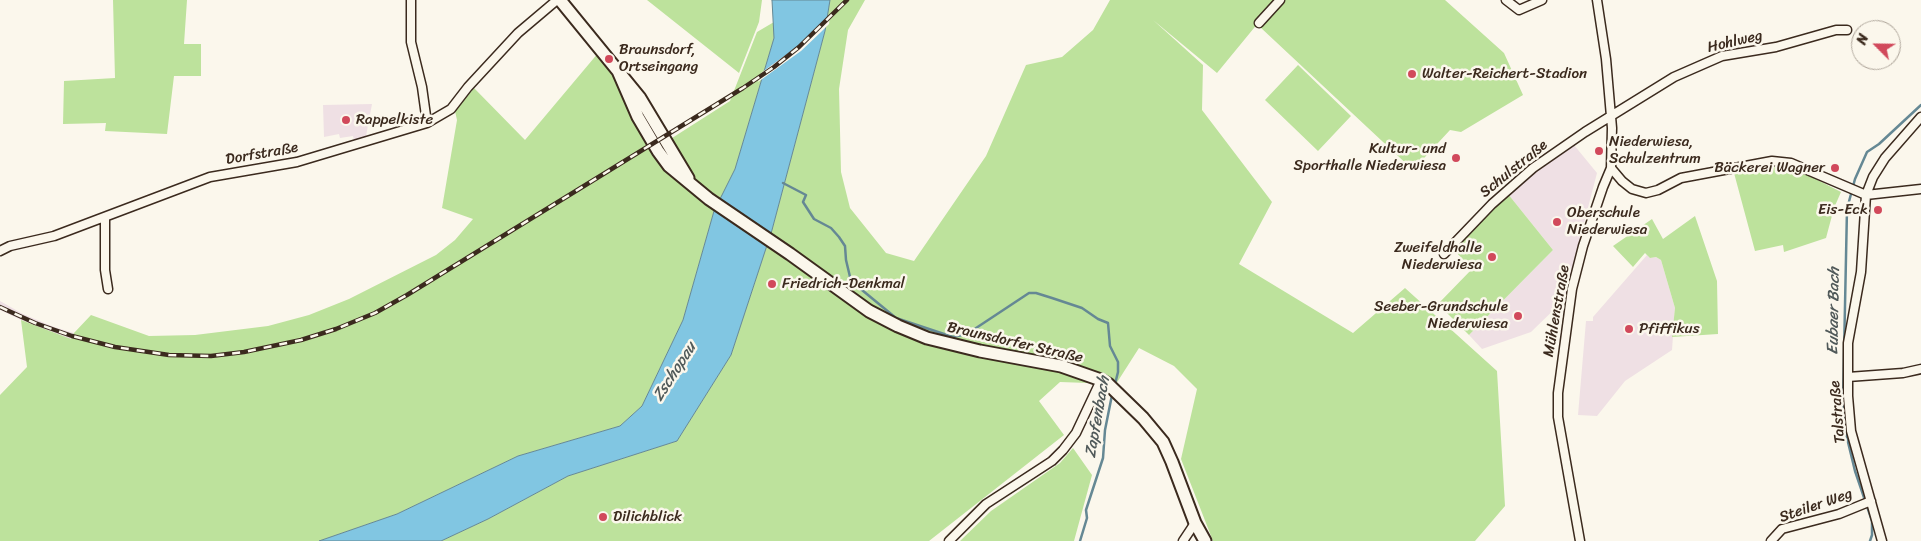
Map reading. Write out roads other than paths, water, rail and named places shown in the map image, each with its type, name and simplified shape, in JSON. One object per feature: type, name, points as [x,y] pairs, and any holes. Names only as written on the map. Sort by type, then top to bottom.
[{"type":"street","points":[[411,0],[411,42],[422,87],[427,123]]},
{"type":"street","name":"Dorfstraße","points":[[0,251],[10,246],[54,236],[210,177],[297,162],[427,123],[451,109],[518,33],[558,0]]},
{"type":"street","name":"Braunsdorfer Straße","points":[[558,0],[640,98],[694,188],[709,199],[869,311],[912,333],[980,351],[1061,366],[1104,382],[1120,395],[1143,418],[1162,442],[1172,462],[1195,523],[1205,541]]},
{"type":"street","points":[[1259,24],[1280,0]]},
{"type":"street","points":[[1506,0],[1519,10],[1542,0]]},
{"type":"street","name":"Mühlenstraße","points":[[1578,540],[1558,417],[1558,393],[1572,289],[1583,246],[1611,168],[1606,59],[1597,0]]},
{"type":"street","name":"Hohlweg","points":[[1610,117],[1674,76],[1722,56],[1776,47],[1836,30],[1847,30]]},
{"type":"street","name":"Schulstraße","points":[[1444,254],[1492,204],[1533,168],[1610,117]]},
{"type":"street","name":"Talstraße","points":[[1882,541],[1850,431],[1848,343],[1861,272],[1862,194],[1884,158],[1921,117]]},
{"type":"street","points":[[1611,168],[1632,189],[1646,193],[1658,190],[1681,178],[1772,161],[1791,163],[1862,194],[1921,189]]},
{"type":"street","points":[[105,217],[105,270],[108,289]]},
{"type":"street","points":[[1848,377],[1903,373],[1921,369]]},
{"type":"street","points":[[949,541],[986,504],[1042,468],[1058,455],[1076,433],[1104,382]]},
{"type":"street","name":"Steiler Weg","points":[[1771,541],[1782,530],[1839,514],[1870,501]]},
{"type":"street","points":[[1183,541],[1195,523]]},
{"type":"water","name":"Zschopau","points":[[772,0],[830,0],[825,31],[772,230],[731,355],[677,441],[568,476],[488,519],[441,541],[319,541],[397,514],[518,456],[620,426],[642,406],[683,320],[714,211],[735,169],[774,38]]},
{"type":"waterway","name":"Eubaer Bach","points":[[1870,541],[1872,521],[1855,471],[1847,438],[1843,402],[1847,209],[1855,179],[1867,152],[1879,144],[1921,105]]},
{"type":"waterway","name":"Zapfenbach","points":[[783,183],[806,195],[803,202],[814,219],[831,228],[839,237],[845,246],[851,281],[896,318],[953,337],[967,334],[1029,293],[1036,293],[1082,308],[1098,319],[1108,323],[1110,346],[1118,362],[1115,384]]},
{"type":"waterway","name":"Zapfenbach","points":[[1080,541],[1087,518],[1086,510],[1103,458],[1105,430],[1112,395]]},
{"type":"railway","points":[[0,307],[35,323],[72,336],[115,347],[169,355],[211,356],[244,352],[301,340],[336,329],[375,313],[407,295],[743,88],[799,47],[847,0]]},
{"type":"place","name":"Braunsdorf, Ortseingang","points":[[609,59]]},
{"type":"place","name":"Walter-Reichert-Stadion","points":[[1412,74]]},
{"type":"place","name":"Rappelkiste","points":[[346,120]]},
{"type":"place","name":"Niederwiesa, Schulzentrum","points":[[1599,151]]},
{"type":"place","name":"Kultur- und Sporthalle Niederwiesa","points":[[1456,158]]},
{"type":"place","name":"Bäckerei Wagner","points":[[1835,168]]},
{"type":"place","name":"Eis-Eck","points":[[1878,210]]},
{"type":"place","name":"Oberschule Niederwiesa","points":[[1557,222]]},
{"type":"place","name":"Zweifeldhalle Niederwiesa","points":[[1492,257]]},
{"type":"place","name":"Friedrich-Denkmal","points":[[772,284]]},
{"type":"place","name":"Seeber-Grundschule Niederwiesa","points":[[1518,316]]},
{"type":"place","name":"Pfiffikus","points":[[1629,329]]},
{"type":"place","name":"Dilichblick","points":[[603,517]]}]
